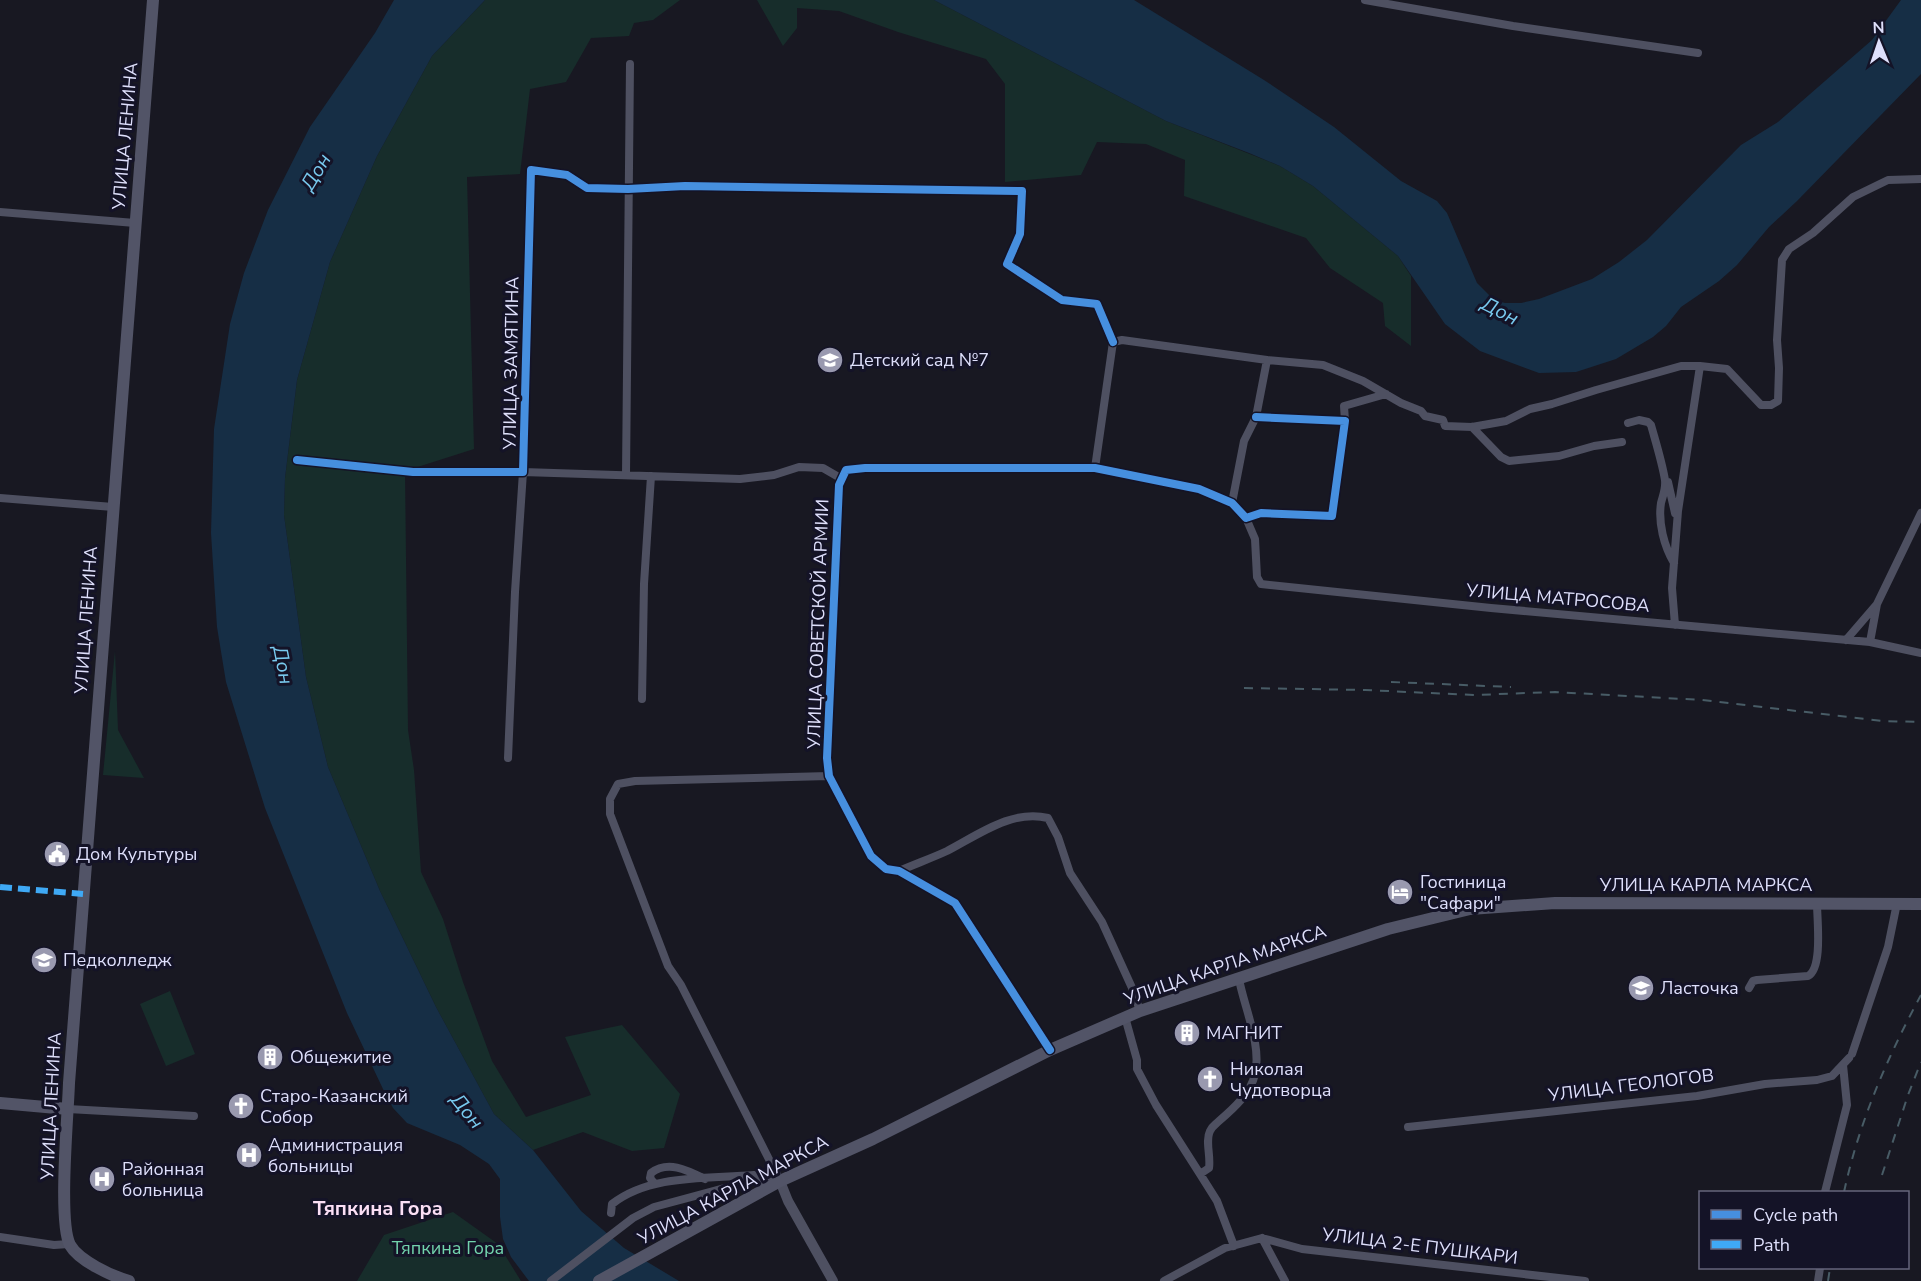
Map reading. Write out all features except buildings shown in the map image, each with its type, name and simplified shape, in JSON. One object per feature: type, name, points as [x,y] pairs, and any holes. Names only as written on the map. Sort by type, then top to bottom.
[{"type":"main road","name":"УЛИЦА ЛЕНИНА","points":[[69,1244],[64,1214],[68,1109],[112,507],[153,0]]},
{"type":"main road","name":"УЛИЦА КАРЛА МАРКСА","points":[[598,1281],[673,1240],[760,1185],[873,1139],[1050,1050],[1140,1011],[1378,932],[1470,909],[1555,903],[1921,904]]},
{"type":"main road","points":[[0,1103],[68,1109]]},
{"type":"main road","points":[[69,1244],[88,1261],[116,1277],[129,1281]]},
{"type":"street","points":[[1365,0],[1513,26],[1698,53]]},
{"type":"street","points":[[626,475],[630,64]]},
{"type":"street","name":"УЛИЦА ЗАМЯТИНА","points":[[508,758],[515,592],[524,472],[531,170],[567,175],[587,188],[628,189]]},
{"type":"street","points":[[1113,342],[1122,340],[1267,360],[1323,365],[1363,381],[1421,411],[1425,416],[1443,420],[1445,426],[1472,427],[1506,421],[1530,409],[1681,366],[1727,369],[1761,405],[1771,405],[1778,401],[1779,368],[1776,340],[1782,260],[1789,249],[1813,233],[1853,197],[1888,180],[1921,179]]},
{"type":"street","points":[[628,189],[685,186],[1022,191],[1020,234],[1007,264],[1062,300],[1097,304],[1113,342],[1095,468]]},
{"type":"street","points":[[0,212],[135,223]]},
{"type":"street","points":[[1232,503],[1244,441],[1256,417],[1267,360]]},
{"type":"street","points":[[1675,625],[1671,588],[1677,519],[1700,366]]},
{"type":"street","points":[[1246,518],[1261,513],[1332,516],[1345,421],[1344,406],[1386,394]]},
{"type":"street","points":[[1256,417],[1345,421]]},
{"type":"street","points":[[1628,423],[1639,420],[1648,422],[1650,425],[1664,477],[1665,494],[1661,502],[1660,515],[1665,543],[1674,563]]},
{"type":"street","points":[[1472,427],[1501,457],[1509,461],[1559,456],[1594,446],[1622,442]]},
{"type":"street","name":"УЛИЦА ЗАМЯТИНА","points":[[297,460],[413,472],[524,472],[740,479],[774,475],[799,467],[823,468],[842,479]]},
{"type":"street","name":"УЛИЦА СОВЕТСКОЙ АРМИИ","points":[[1050,1050],[956,903],[899,871],[886,869],[871,856],[829,776],[827,758],[839,485],[846,470],[866,468],[1095,468],[1200,489],[1232,503],[1246,518]]},
{"type":"street","points":[[642,699],[644,584],[651,476]]},
{"type":"street","points":[[1664,477],[1669,482],[1677,519]]},
{"type":"street","points":[[0,498],[112,507]]},
{"type":"street","points":[[1846,640],[1877,604],[1921,513]]},
{"type":"street","name":"УЛИЦА МАТРОСОВА","points":[[1246,518],[1254,539],[1257,577],[1261,584],[1870,642],[1921,653]]},
{"type":"street","points":[[1870,642],[1877,604]]},
{"type":"street","points":[[829,776],[635,781],[618,784],[610,799],[610,814],[668,966],[681,985],[779,1177],[788,1201],[833,1281]]},
{"type":"street","points":[[899,871],[947,851],[985,830],[1014,818],[1037,815],[1048,818],[1058,837],[1070,873],[1102,922],[1133,990],[1140,1011]]},
{"type":"street","points":[[1749,988],[1753,981],[1757,980],[1812,974],[1817,961],[1817,903]]},
{"type":"street","points":[[1825,1191],[1846,1105],[1848,1059],[1888,947],[1897,903]]},
{"type":"street","points":[[1200,1174],[1209,1168],[1208,1135],[1211,1127],[1237,1104],[1255,1076],[1252,1028],[1239,979]]},
{"type":"street","points":[[1125,1017],[1137,1060],[1137,1069],[1156,1105],[1217,1201],[1234,1246]]},
{"type":"street","name":"УЛИЦА ГЕОЛОГОВ","points":[[1408,1127],[1697,1096],[1765,1084],[1817,1080],[1832,1076],[1848,1059]]},
{"type":"street","points":[[68,1109],[194,1116]]},
{"type":"street","points":[[654,1183],[650,1178],[651,1173],[658,1167],[673,1166],[705,1179]]},
{"type":"street","points":[[612,1213],[612,1204],[626,1193],[654,1183],[754,1175],[760,1185]]},
{"type":"street","name":"УЛИЦА КАРЛА МАРКСА","points":[[551,1281],[633,1218],[654,1207],[760,1185]]},
{"type":"street","points":[[0,1237],[54,1245],[69,1244]]},
{"type":"street","points":[[1164,1281],[1225,1248],[1262,1238],[1285,1281]]},
{"type":"street","name":"УЛИЦА 2-Е ПУШКАРИ","points":[[1262,1238],[1302,1249],[1585,1281]]},
{"type":"green space","points":[[485,0],[680,0],[653,20],[634,23],[629,36],[591,38],[566,82],[530,89],[520,174],[467,177],[474,449],[405,471],[408,730],[414,770],[421,872],[443,919],[492,1061],[526,1117],[591,1095],[565,1037],[622,1025],[680,1094],[664,1148],[632,1151],[583,1132],[533,1150],[494,1114],[436,1007],[380,891],[328,767],[306,677],[284,515],[285,478],[297,380],[330,262],[377,156],[432,56]]},
{"type":"green space","points":[[757,0],[934,0],[1166,121],[1280,166],[1313,186],[1398,256],[1411,276],[1411,346],[1385,326],[1383,303],[1330,268],[1306,238],[1184,196],[1185,160],[1146,144],[1097,142],[1081,175],[1005,182],[1005,84],[986,59],[839,11],[797,8],[797,28],[783,46]]},
{"type":"green space","points":[[115,651],[118,730],[144,778],[103,775]]},
{"type":"green space","points":[[170,991],[195,1054],[166,1066],[140,1004]]},
{"type":"green space","name":"Тяпкина Гора","points":[[453,1212],[498,1244],[521,1281],[357,1281],[384,1235]]},
{"type":"water","name":"Дон","points":[[394,0],[485,0],[432,56],[377,156],[330,262],[297,380],[285,478],[284,515],[306,677],[328,767],[380,891],[436,1007],[494,1114],[533,1150],[581,1211],[624,1248],[679,1281],[529,1281],[511,1257],[503,1239],[500,1217],[500,1179],[489,1164],[460,1145],[407,1123],[393,1108],[347,1013],[265,808],[226,682],[217,627],[211,533],[214,429],[230,324],[244,273],[268,210],[310,127],[375,33]]},
{"type":"water","name":"Дон","points":[[934,0],[1134,0],[1264,80],[1334,127],[1401,181],[1437,201],[1447,213],[1477,283],[1494,300],[1505,303],[1521,303],[1539,299],[1592,279],[1619,262],[1647,240],[1741,145],[1778,122],[1872,40],[1901,0],[1921,0],[1921,74],[1769,227],[1737,265],[1719,281],[1681,307],[1666,326],[1653,337],[1616,359],[1576,372],[1539,373],[1480,351],[1445,324],[1398,256],[1313,186],[1280,166],[1166,121]]},
{"type":"railway","points":[[1391,682],[1511,687]]},
{"type":"railway","points":[[1244,688],[1474,695],[1555,692],[1702,700],[1883,721],[1921,722]]},
{"type":"railway","points":[[1844,1191],[1850,1166],[1875,1091],[1921,995]]},
{"type":"railway","points":[[1882,1175],[1921,1062]]},
{"type":"railway","points":[[1828,1281],[1830,1269]]},
{"type":"marked path","points":[[0,887],[83,894]]},
{"type":"cycle path","points":[[297,460],[413,472],[523,472],[531,170],[567,175],[587,188],[628,189],[685,186],[1022,191],[1020,234],[1007,264],[1062,300],[1097,304],[1113,342]]},
{"type":"cycle path","points":[[1050,1050],[955,903],[899,871],[886,869],[871,856],[829,776],[827,758],[839,485],[846,470],[865,468],[1095,468],[1199,489],[1232,503],[1246,518],[1261,513],[1332,516],[1345,421],[1256,417]]},
{"type":"place","name":"Детский сад №7","points":[[830,360]]},
{"type":"place","name":"Дом Культуры","points":[[57,854]]},
{"type":"place","name":"Гостиница \"Сафари\"","points":[[1400,892]]},
{"type":"place","name":"Педколледж","points":[[44,960]]},
{"type":"place","name":"Ласточка","points":[[1641,988]]},
{"type":"place","name":"МАГНИТ","points":[[1187,1033]]},
{"type":"place","name":"Общежитие","points":[[270,1057]]},
{"type":"place","name":"Николая Чудотворца","points":[[1210,1079]]},
{"type":"place","name":"Старо-Казанский Собор","points":[[241,1106]]},
{"type":"place","name":"Администрация больницы","points":[[249,1155]]},
{"type":"place","name":"Районная больница","points":[[102,1179]]},
{"type":"district","name":"Тяпкина Гора","points":[[378,1208]]}]
